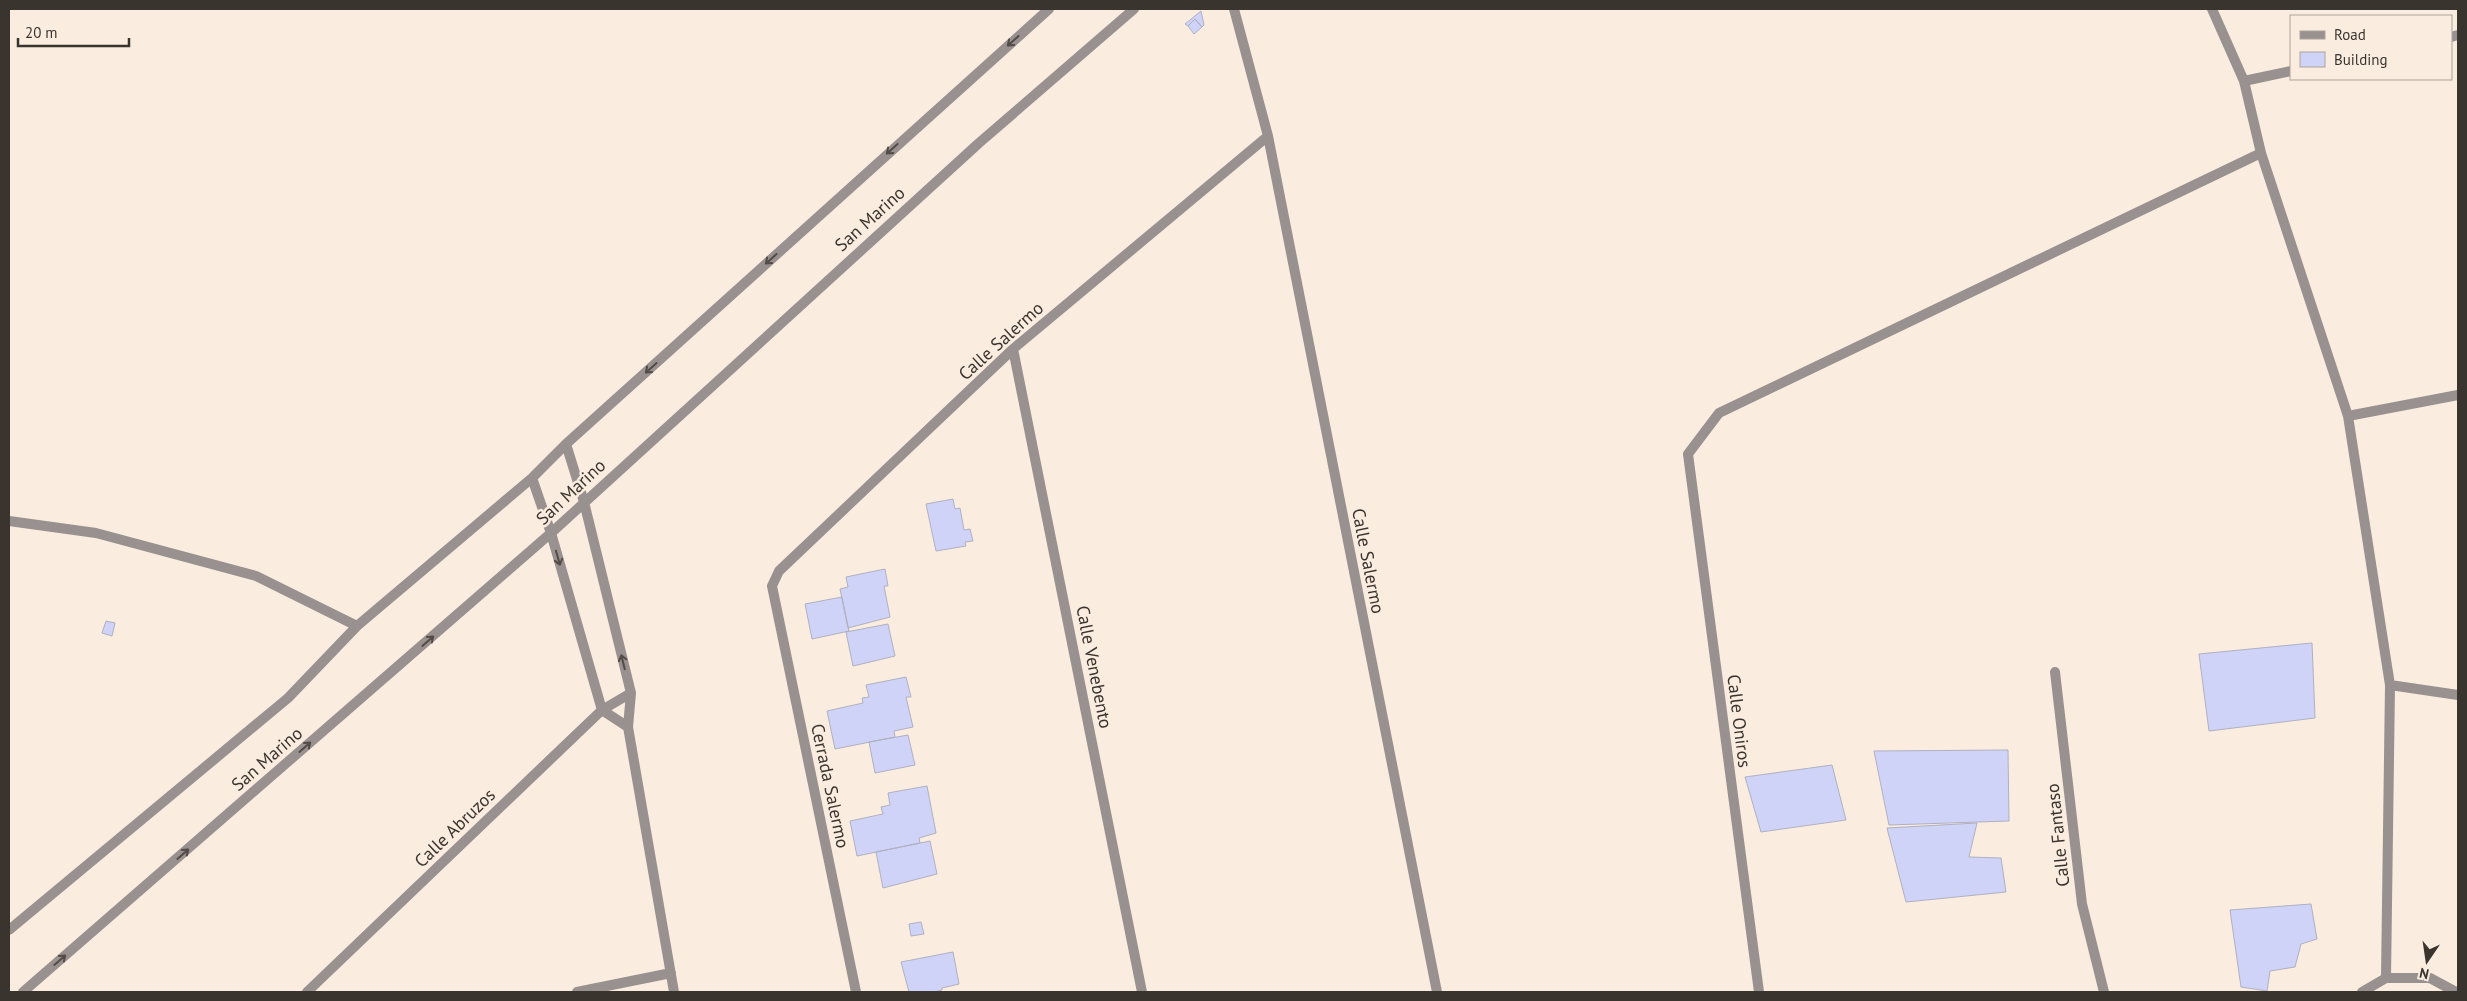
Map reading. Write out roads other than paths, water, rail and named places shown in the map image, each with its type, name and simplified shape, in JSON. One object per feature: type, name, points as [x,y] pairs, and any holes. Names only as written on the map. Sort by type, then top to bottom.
[{"type":"street","name":"San Marino","points":[[9,930],[288,698],[357,626],[532,478],[566,444],[1049,9]]},
{"type":"street","name":"San Marino","points":[[23,992],[551,533],[979,143],[1134,9]]},
{"type":"street","name":"Calle Salermo","points":[[1234,9],[1268,136],[1437,992]]},
{"type":"street","points":[[2212,9],[2244,81],[2260,153],[2348,416],[2390,685],[2386,978]]},
{"type":"street","points":[[2244,81],[2290,71]]},
{"type":"street","name":"Calle Salermo","points":[[772,586],[779,571],[1013,348],[1268,136]]},
{"type":"street","name":"Calle Oniros","points":[[1759,992],[1688,454],[1719,413],[2260,153]]},
{"type":"street","name":"Calle Venebento","points":[[1013,348],[1142,992]]},
{"type":"street","points":[[2348,416],[2458,395]]},
{"type":"street","points":[[566,444],[584,502],[631,694],[628,727],[674,992]]},
{"type":"street","points":[[532,478],[551,533],[602,710],[628,727]]},
{"type":"street","points":[[9,521],[96,533],[256,576],[357,626]]},
{"type":"street","name":"Cerrada Salermo","points":[[772,586],[856,992]]},
{"type":"street","name":"Calle Fantaso","points":[[2055,672],[2082,904],[2104,992]]},
{"type":"street","points":[[2390,685],[2458,695]]},
{"type":"street","name":"Calle Abruzos","points":[[307,992],[602,710],[631,694]]},
{"type":"street","points":[[577,992],[671,973]]},
{"type":"street","points":[[2362,992],[2386,978],[2430,978],[2456,992]]}]
